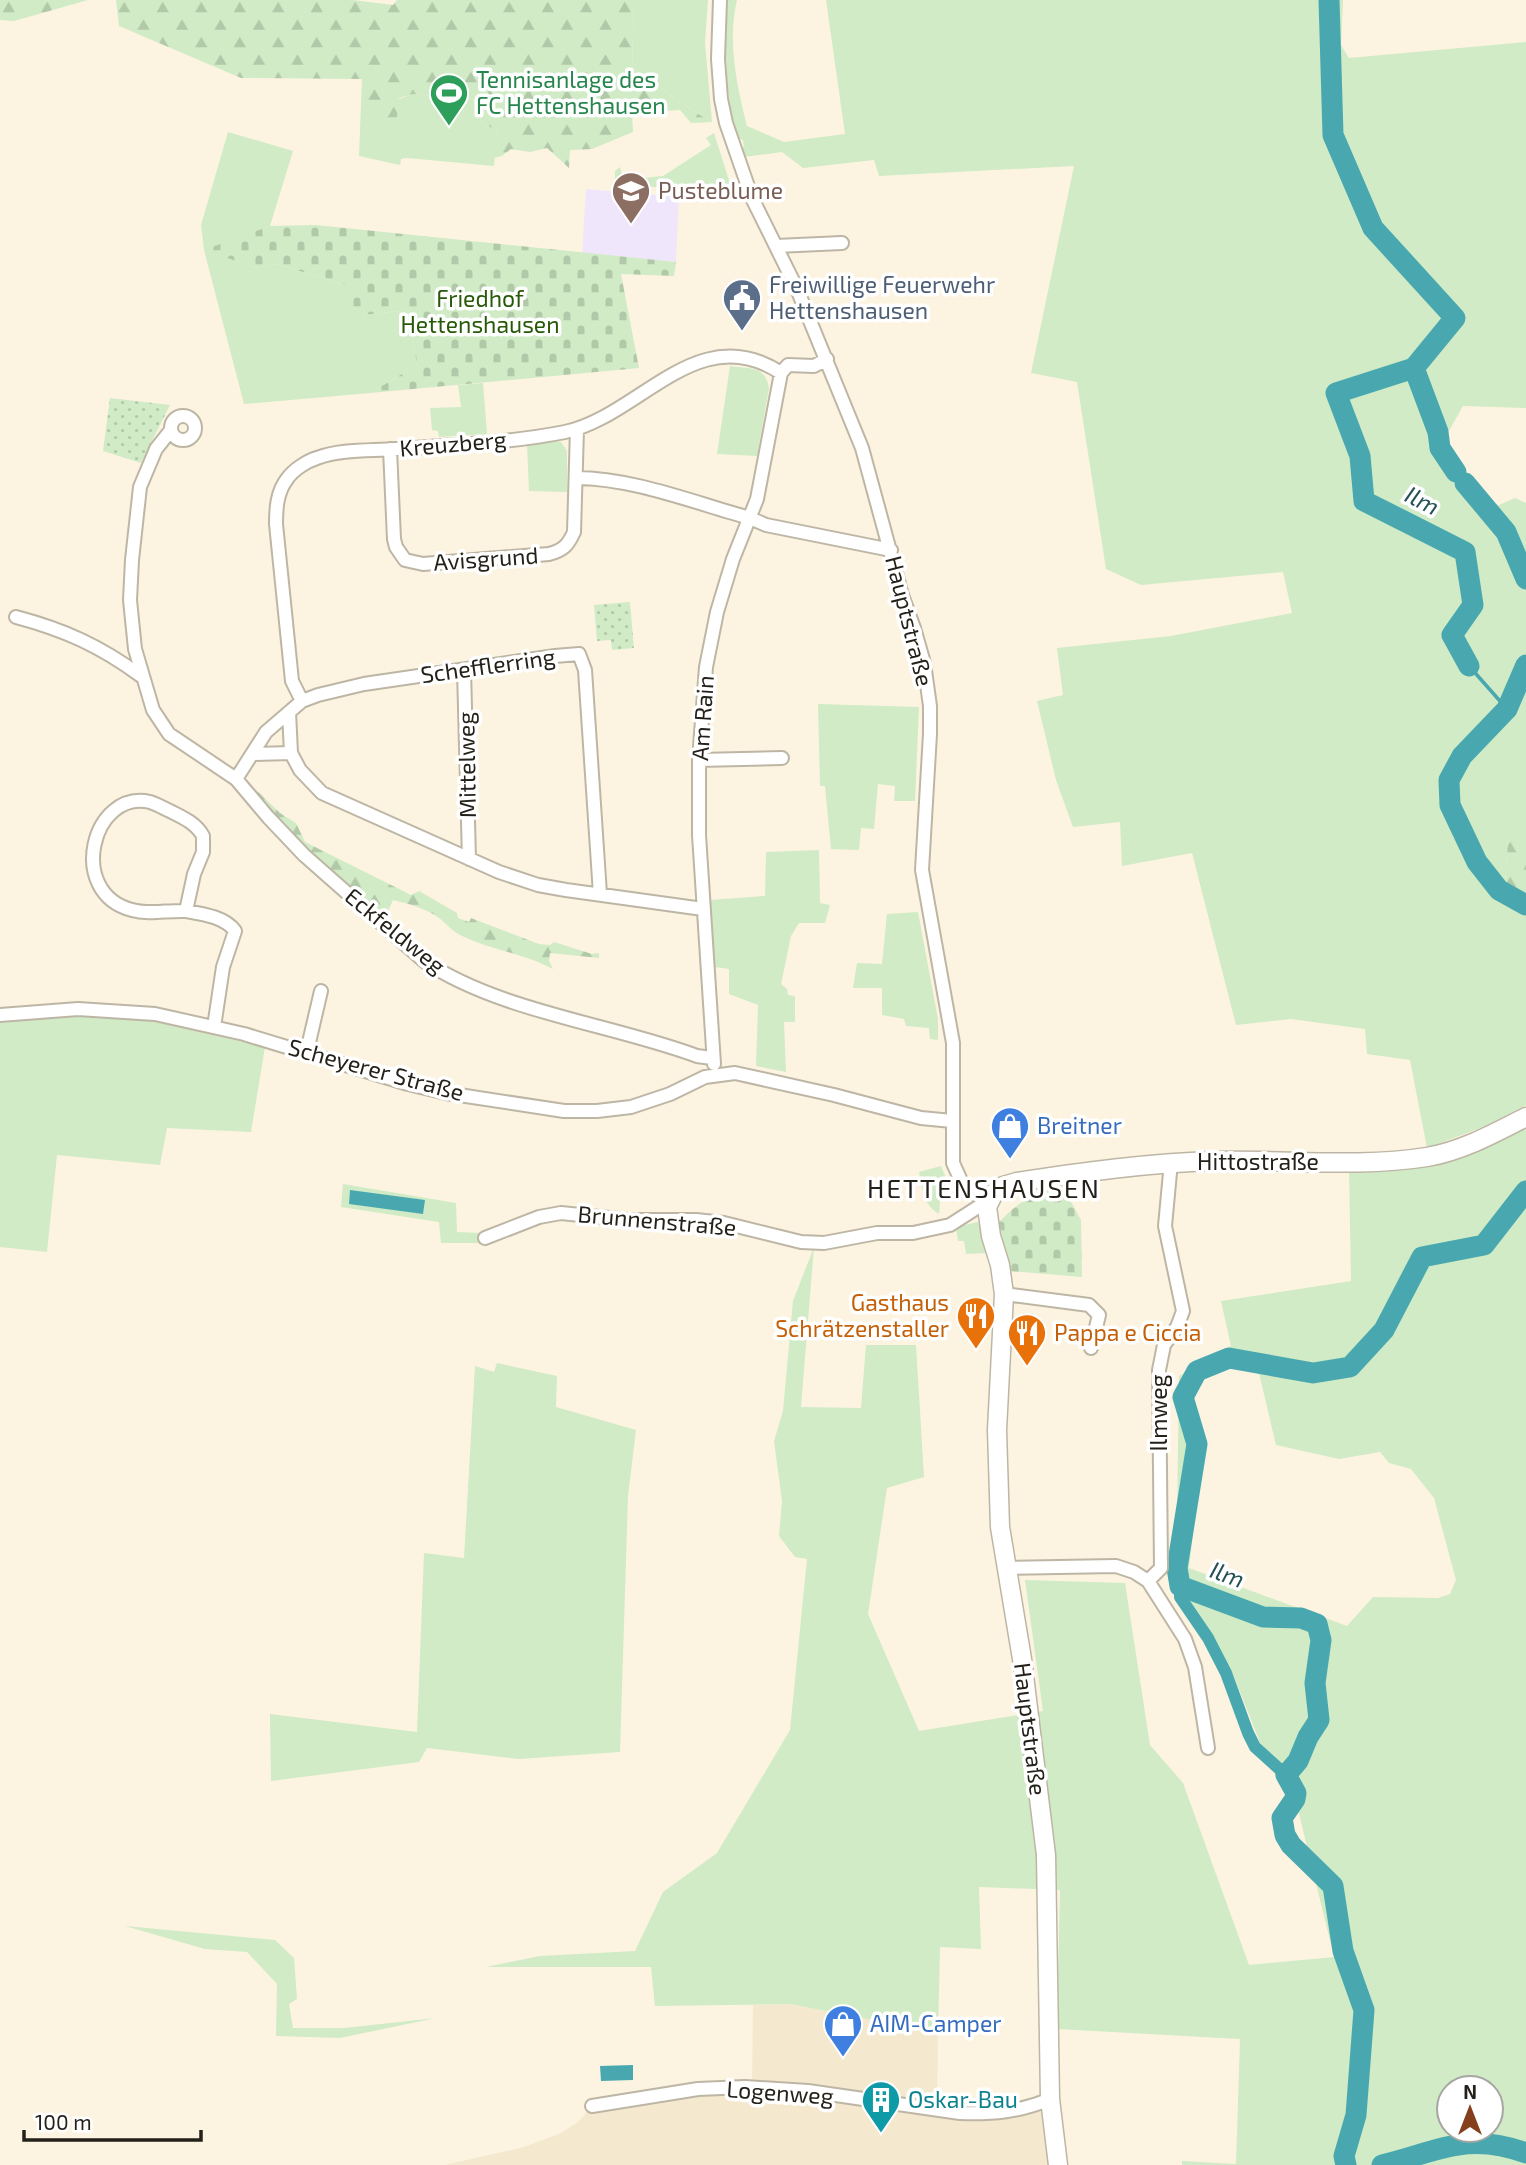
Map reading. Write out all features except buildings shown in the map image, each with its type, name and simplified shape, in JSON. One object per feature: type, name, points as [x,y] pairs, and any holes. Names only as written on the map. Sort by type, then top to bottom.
[{"type":"street","name":"Hauptstraße","points":[[720,0],[718,59],[723,113],[752,198],[827,359],[862,447],[902,595],[921,652],[930,706],[922,870],[953,1043],[952,1150],[956,1173],[972,1192],[989,1200],[987,1216],[1000,1265],[1004,1294],[997,1430],[1000,1527],[1028,1707],[1046,1855],[1050,2099],[1058,2165]]},
{"type":"street","points":[[776,246],[842,243]]},
{"type":"street","name":"Kreuzberg","points":[[302,701],[292,681],[276,524],[280,492],[288,478],[317,458],[357,451],[527,438],[576,429],[627,403],[692,363],[705,359],[731,357],[758,360],[781,373]]},
{"type":"street","points":[[781,373],[788,365],[814,366],[827,359]]},
{"type":"street","name":"Am Rain","points":[[716,1073],[712,1058],[703,909],[699,760],[705,679],[711,639],[735,551],[760,489],[781,373]]},
{"type":"street","name":"Avisgrund","points":[[390,449],[394,539],[400,555],[414,564],[550,554],[562,551],[569,544],[574,532],[576,429]]},
{"type":"street","name":"Eckfeldweg","points":[[171,430],[156,449],[140,487],[130,600],[141,676],[153,710],[164,728],[236,779],[304,855],[424,961],[443,973],[519,1003],[697,1056],[712,1058]]},
{"type":"street","points":[[576,478],[608,480],[637,486],[766,525],[891,550]]},
{"type":"street","points":[[16,617],[48,625],[78,638],[109,653],[141,676]]},
{"type":"street","name":"Schefflerring","points":[[236,779],[266,732],[302,701],[364,684],[579,654],[585,670],[600,894]]},
{"type":"street","name":"Mittelweg","points":[[464,670],[469,859]]},
{"type":"street","points":[[289,712],[291,753],[300,770],[322,793],[499,873],[538,885],[703,909]]},
{"type":"street","points":[[254,754],[291,753]]},
{"type":"street","points":[[699,760],[782,758]]},
{"type":"street","points":[[186,911],[194,874],[203,852],[203,836],[200,830],[178,815],[149,802],[128,804],[114,812],[101,826],[92,855],[95,874],[104,892],[132,910],[186,911],[215,917],[226,922],[235,931],[223,967],[214,1027]]},
{"type":"street","points":[[307,1052],[321,990]]},
{"type":"street","name":"Scheyerer Straße","points":[[0,1015],[78,1009],[155,1014],[307,1052],[408,1084],[446,1093],[564,1111],[631,1107],[670,1094],[716,1073],[735,1073],[921,1118],[952,1121]]},
{"type":"street","name":"Hittostraße","points":[[989,1200],[1003,1186],[1017,1182],[1115,1168],[1253,1160],[1357,1163],[1429,1157],[1461,1148],[1526,1116]]},
{"type":"street","name":"Ilmweg","points":[[1148,1581],[1160,1571],[1161,1566],[1158,1433],[1160,1362],[1164,1345],[1177,1327],[1183,1311],[1165,1226],[1171,1163]]},
{"type":"street","name":"Brunnenstraße","points":[[485,1238],[539,1217],[561,1213],[628,1220],[724,1223],[801,1242],[824,1243],[877,1233],[913,1233],[950,1225],[989,1200]]},
{"type":"street","points":[[1004,1294],[1089,1305],[1099,1315],[1091,1348]]},
{"type":"street","points":[[1006,1568],[1116,1566],[1134,1572],[1148,1581],[1185,1639],[1195,1667],[1208,1748]]},
{"type":"street","name":"Logenweg","points":[[592,2106],[698,2090],[745,2087],[799,2090],[960,2113],[1027,2109],[1050,2099]]},
{"type":"shaded area","name":"Pusteblume","points":[[586,189],[679,197],[676,262],[582,254]]},
{"type":"shaded area","points":[[790,2004],[938,2035],[937,2111],[960,2113],[1050,2099],[1064,2165],[445,2165],[524,2147],[561,2133],[578,2122],[592,2106],[752,2088],[753,2005]]},
{"type":"green space","points":[[0,0],[88,0],[14,21],[0,20]]},
{"type":"green space","points":[[116,0],[353,0],[393,5],[397,0],[634,0],[632,67],[712,122],[691,123],[680,110],[632,113],[633,132],[592,149],[570,150],[569,168],[547,148],[530,152],[511,149],[494,158],[497,130],[481,123],[477,100],[413,94],[399,98],[396,126],[366,116],[362,79],[241,78],[119,26]]},
{"type":"green space","points":[[634,0],[708,0],[705,43],[712,122],[632,67]]},
{"type":"green space","points":[[727,0],[737,0],[733,48],[747,126],[784,142],[845,134],[826,0],[1343,0],[1341,45],[1349,58],[1526,42],[1526,408],[1463,406],[1441,445],[1490,509],[1515,498],[1526,503],[1526,839],[1508,839],[1505,884],[1526,898],[1526,1105],[1491,1124],[1427,1148],[1410,1060],[1367,1054],[1365,1029],[1291,1019],[1236,1025],[1192,853],[1122,866],[1120,822],[1073,827],[1056,780],[1037,701],[1063,695],[1057,648],[1171,636],[1292,613],[1283,572],[1141,585],[1106,569],[1077,382],[1031,373],[1074,166],[879,176],[874,160],[803,168],[782,152],[744,157],[741,150],[744,146],[743,140],[738,138],[733,121],[728,87]]},
{"type":"green space","points":[[362,79],[399,99],[413,94],[477,100],[481,123],[497,130],[494,166],[407,158],[401,159],[400,165],[359,156]]},
{"type":"green space","points":[[228,132],[293,151],[270,226],[205,250],[256,268],[276,264],[347,285],[363,315],[408,310],[417,365],[370,393],[244,404],[204,250],[201,225]]},
{"type":"green space","points":[[714,133],[733,193],[615,184],[615,171],[620,167],[623,180],[663,176],[711,145],[706,138]]},
{"type":"green space","name":"Friedhof Hettenshausen","points":[[316,225],[676,262],[674,276],[621,274],[639,368],[370,393],[417,365],[408,310],[363,315],[347,301],[347,285],[276,264],[256,268],[204,250],[270,226]]},
{"type":"green space","points":[[730,366],[760,372],[767,381],[769,388],[757,456],[717,454]]},
{"type":"green space","points":[[483,383],[487,434],[439,437],[438,431],[432,430],[430,408],[461,407],[458,385]]},
{"type":"green space","points":[[110,398],[170,405],[141,463],[103,451]]},
{"type":"green space","points":[[561,442],[567,451],[567,492],[529,491],[527,444]]},
{"type":"green space","points":[[630,602],[634,648],[612,650],[611,640],[597,641],[594,605]]},
{"type":"green space","points":[[818,704],[919,707],[915,801],[894,801],[895,786],[878,784],[874,829],[861,828],[859,850],[831,849],[825,786],[820,786]]},
{"type":"green space","points":[[254,788],[280,813],[296,823],[305,842],[411,895],[419,891],[457,913],[458,918],[469,922],[471,918],[539,944],[550,945],[554,942],[592,954],[599,953],[599,958],[550,953],[549,961],[553,969],[460,935],[434,915],[411,905],[393,900],[385,918],[301,847],[268,807],[256,799]]},
{"type":"green space","points":[[1508,839],[1526,839],[1526,898],[1505,885]]},
{"type":"green space","points":[[819,850],[820,903],[830,905],[825,923],[799,923],[791,936],[781,984],[787,989],[788,995],[795,996],[795,1022],[784,1022],[786,1072],[756,1066],[758,1005],[729,994],[729,969],[715,967],[710,900],[765,896],[766,852]]},
{"type":"green space","points":[[918,912],[938,1019],[938,1040],[930,1039],[929,1028],[906,1026],[904,1019],[882,1015],[882,988],[853,988],[857,963],[882,964],[887,914]]},
{"type":"green space","points":[[71,1016],[148,1020],[265,1047],[251,1132],[167,1128],[160,1165],[57,1155],[47,1252],[0,1247],[0,1023]]},
{"type":"green space","points":[[1526,1123],[1526,2165],[1182,2165],[1182,2161],[1236,2164],[1240,2039],[1057,2029],[1060,1890],[979,1887],[981,1949],[940,1947],[938,2035],[790,2004],[655,2006],[651,1967],[486,1967],[540,1956],[635,1951],[663,1892],[717,1853],[790,1730],[807,1559],[795,1557],[779,1536],[782,1501],[774,1441],[783,1411],[793,1301],[814,1247],[801,1407],[861,1408],[866,1345],[916,1345],[924,1477],[887,1488],[868,1614],[919,1731],[1043,1711],[1025,1580],[1125,1583],[1150,1745],[1183,1783],[1249,1965],[1334,1957],[1291,1781],[1265,1755],[1234,1677],[1176,1587],[1179,1376],[1231,1346],[1221,1301],[1351,1281],[1349,1168],[1427,1164]],"holes":[[[1236,1364],[1258,1369],[1276,1445],[1339,1459],[1380,1452],[1389,1463],[1411,1469],[1434,1498],[1456,1580],[1450,1594],[1438,1598],[1373,1597],[1347,1626],[1189,1568],[1204,1438],[1190,1397],[1198,1380]]]},
{"type":"green space","points":[[941,1166],[950,1187],[962,1200],[940,1201],[939,1214],[926,1201],[919,1172]]},
{"type":"green space","points":[[1059,1180],[1081,1220],[1082,1277],[1009,1271],[999,1222],[1027,1198]]},
{"type":"green space","points":[[343,1184],[456,1203],[457,1232],[480,1233],[479,1243],[441,1243],[439,1222],[341,1207]]},
{"type":"green space","points":[[978,1222],[987,1253],[966,1254],[964,1241],[958,1241],[956,1227]]},
{"type":"green space","points":[[497,1363],[557,1376],[556,1407],[636,1430],[628,1496],[620,1752],[519,1759],[427,1748],[419,1762],[271,1781],[270,1714],[417,1732],[424,1553],[464,1558],[475,1366],[494,1372]]},
{"type":"green space","points":[[125,1926],[275,1940],[294,1958],[297,1999],[289,2004],[293,2028],[344,2028],[436,2018],[340,2038],[276,2036],[277,1984],[247,1952],[205,1949]]},
{"type":"water","points":[[350,1190],[425,1200],[423,1214],[349,1204]]},
{"type":"water","points":[[633,2065],[633,2080],[601,2081],[600,2066]]},
{"type":"waterway","name":"Ilm","points":[[1329,0],[1333,135],[1373,228],[1455,318],[1414,368],[1336,393],[1360,456],[1364,501],[1465,552],[1473,605],[1452,635],[1469,666]]},
{"type":"waterway","name":"Ilm","points":[[1414,368],[1438,432],[1440,448],[1456,472]]},
{"type":"waterway","name":"Ilm","points":[[1465,483],[1506,532],[1526,579]]},
{"type":"waterway","name":"Ilm","points":[[1526,665],[1507,709],[1462,756],[1449,780],[1450,805],[1477,862],[1499,890],[1526,905]]},
{"type":"waterway","name":"Ilm","points":[[1469,666],[1507,709]]},
{"type":"waterway","name":"Ilm","points":[[1346,2165],[1344,2156],[1356,2115],[1364,2010],[1343,1951],[1333,1886],[1291,1845],[1285,1835],[1282,1818],[1296,1793],[1286,1775],[1298,1761],[1319,1720],[1315,1683],[1321,1640],[1317,1624],[1301,1618],[1263,1617],[1180,1586],[1177,1568],[1197,1444],[1183,1397],[1197,1371],[1229,1358],[1313,1373],[1350,1367],[1384,1330],[1422,1257],[1484,1245],[1526,1191]]},
{"type":"waterway","points":[[1180,1586],[1180,1597],[1208,1638],[1226,1673],[1255,1747],[1286,1775]]},
{"type":"waterway","name":"Ilm","points":[[1382,2165],[1469,2144],[1486,2144],[1526,2153]]},
{"type":"place","name":"Tennisanlage des FC Hettenshausen","points":[[449,127]]},
{"type":"place","name":"Pusteblume","points":[[631,225]]},
{"type":"place","name":"Freiwillige Feuerwehr Hettenshausen","points":[[742,332]]},
{"type":"place","name":"Breitner","points":[[1010,1160]]},
{"type":"place","name":"Gasthaus Schrätzenstaller","points":[[976,1350]]},
{"type":"place","name":"Pappa e Ciccia","points":[[1027,1367]]},
{"type":"place","name":"AIM-Camper","points":[[843,2058]]},
{"type":"place","name":"Oskar-Bau","points":[[881,2134]]},
{"type":"district","name":"HETTENSHAUSEN","points":[[984,1189]]}]
